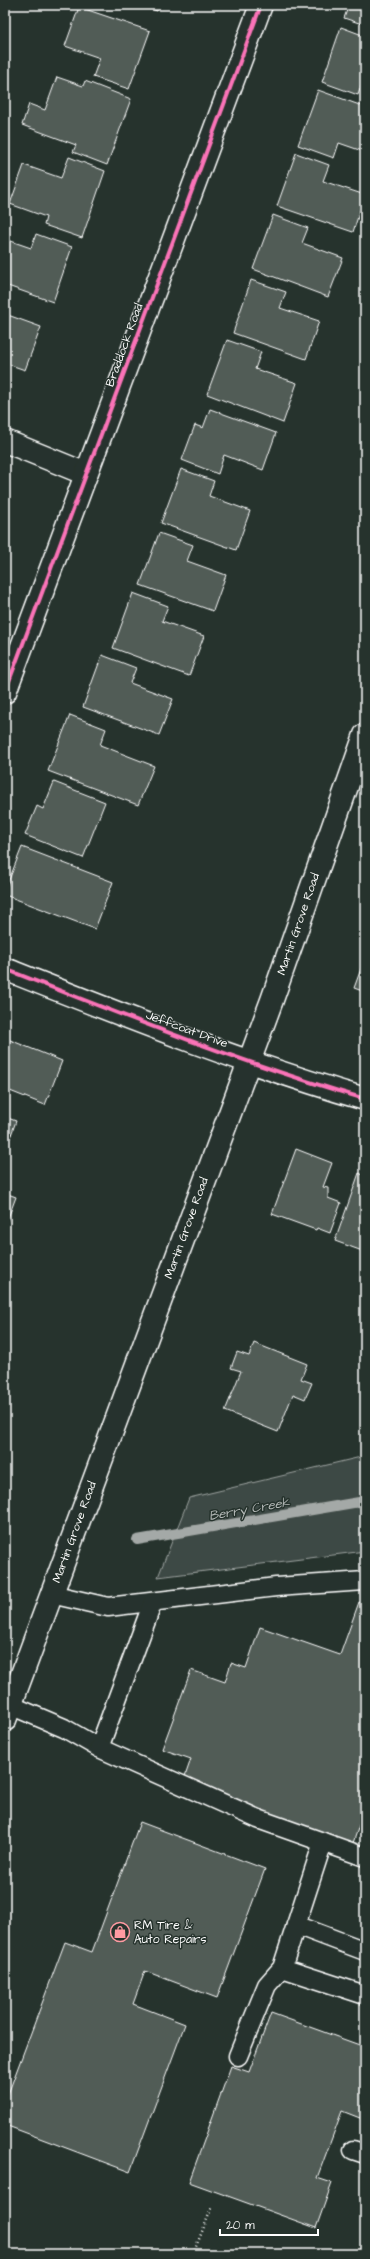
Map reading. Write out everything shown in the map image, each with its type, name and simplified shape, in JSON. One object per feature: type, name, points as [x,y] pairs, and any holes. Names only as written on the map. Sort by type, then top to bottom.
[{"type":"street","name":"Braddock Road","points":[[5,692],[261,5]]},
{"type":"street","points":[[5,441],[86,474]]},
{"type":"street","name":"Martin Grove Road","points":[[7,1712],[248,1062],[365,735]]},
{"type":"street","name":"Jeffcoat Drive","points":[[5,969],[176,1036],[304,1081],[365,1099]]},
{"type":"lane","points":[[51,1594],[108,1607],[276,1588],[365,1581]]},
{"type":"lane","points":[[99,1748],[152,1602]]},
{"type":"lane","points":[[7,1712],[64,1728],[99,1748],[258,1819],[365,1856]]},
{"type":"lane","points":[[238,2056],[267,1985],[282,1968],[322,1842]]},
{"type":"lane","points":[[296,1925],[365,1951]]},
{"type":"lane","points":[[282,1968],[365,1995]]},
{"type":"path","points":[[193,2254],[212,2207]]},
{"type":"shaded area","points":[[365,1456],[365,1551],[158,1577],[189,1498]]},
{"type":"building","points":[[139,5],[159,5],[157,11]]},
{"type":"building","points":[[349,5],[365,5],[365,25],[344,18]]},
{"type":"building","points":[[79,7],[150,31],[129,89],[93,77],[100,58],[65,46]]},
{"type":"building","points":[[341,27],[365,36],[365,81],[363,80],[358,95],[322,82]]},
{"type":"building","points":[[57,77],[83,86],[85,81],[131,99],[107,165],[73,152],[76,145],[22,125],[29,104],[45,110]]},
{"type":"building","points":[[318,90],[365,107],[365,152],[339,143],[334,158],[298,145]]},
{"type":"building","points":[[296,153],[329,165],[323,181],[365,195],[353,232],[277,206]]},
{"type":"building","points":[[69,157],[105,171],[82,238],[44,225],[46,217],[10,204],[24,165],[61,178]]},
{"type":"building","points":[[273,215],[308,228],[302,243],[343,258],[328,297],[253,269]]},
{"type":"building","points":[[36,234],[72,247],[53,302],[5,285],[5,239],[31,248]]},
{"type":"building","points":[[251,280],[286,292],[280,308],[319,321],[306,359],[233,333]]},
{"type":"building","points":[[5,314],[41,327],[25,370],[5,363]]},
{"type":"building","points":[[227,340],[261,352],[255,369],[297,383],[283,423],[207,394]]},
{"type":"building","points":[[210,409],[276,433],[263,470],[224,455],[218,474],[182,460],[195,425],[203,428]]},
{"type":"building","points":[[181,469],[214,481],[209,496],[250,511],[236,550],[161,523]]},
{"type":"building","points":[[159,533],[193,545],[187,561],[226,575],[213,611],[140,585]]},
{"type":"building","points":[[133,593],[168,606],[162,621],[204,636],[189,676],[113,648]]},
{"type":"building","points":[[102,655],[136,668],[130,683],[173,699],[159,735],[83,707]]},
{"type":"building","points":[[70,715],[106,729],[100,745],[154,766],[138,805],[48,771]]},
{"type":"building","points":[[54,782],[105,802],[83,858],[25,835],[37,806],[43,809]]},
{"type":"building","points":[[22,847],[113,882],[95,929],[5,895],[5,890]]},
{"type":"building","points":[[365,958],[365,992],[354,988]]},
{"type":"building","points":[[5,1038],[62,1061],[45,1105],[5,1089]]},
{"type":"building","points":[[5,1117],[16,1121],[5,1152]]},
{"type":"building","points":[[296,1149],[332,1163],[323,1187],[328,1188],[328,1198],[341,1203],[330,1233],[317,1228],[316,1230],[272,1214]]},
{"type":"building","points":[[359,1173],[365,1176],[365,1252],[335,1241]]},
{"type":"building","points":[[5,1193],[16,1197],[5,1226]]},
{"type":"building","points":[[254,1343],[307,1364],[301,1379],[312,1383],[305,1399],[293,1394],[278,1432],[225,1411],[241,1371],[231,1368],[237,1352],[249,1356]]},
{"type":"building","points":[[359,1602],[365,1604],[365,1808],[352,1846],[182,1785],[191,1759],[162,1749],[191,1670],[225,1682],[231,1663],[246,1668],[260,1627],[340,1655]]},
{"type":"building","points":[[140,1822],[265,1869],[217,1998],[145,1971],[133,2004],[185,2024],[130,2172],[5,2125],[5,2102],[65,1942],[92,1952]]},
{"type":"building","points":[[271,2013],[365,2047],[365,2120],[342,2111],[317,2178],[332,2183],[316,2228],[189,2182],[231,2066],[249,2072]]},
{"type":"waterway","name":"Berry Creek","points":[[137,1540],[365,1501]]},
{"type":"cycle path","points":[[5,692],[261,5]]},
{"type":"cycle path","points":[[5,969],[228,1054],[365,1099]]},
{"type":"place","name":"RM Tire & Auto Repairs","points":[[120,1932]]}]
